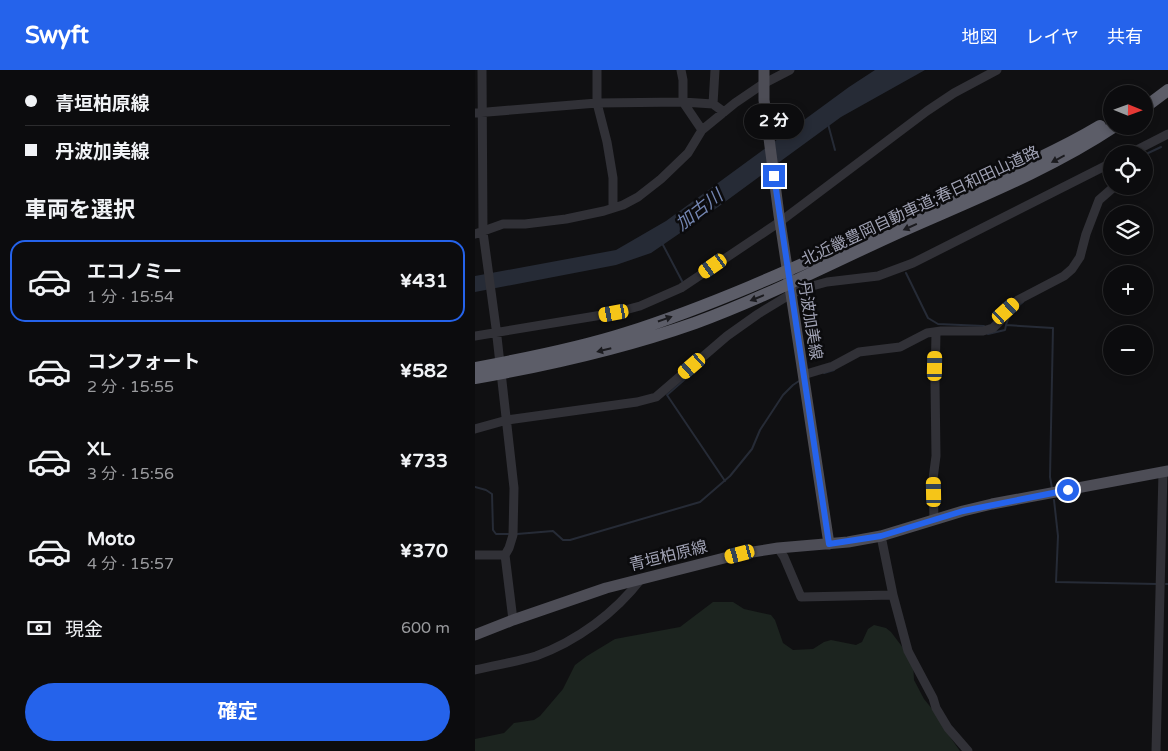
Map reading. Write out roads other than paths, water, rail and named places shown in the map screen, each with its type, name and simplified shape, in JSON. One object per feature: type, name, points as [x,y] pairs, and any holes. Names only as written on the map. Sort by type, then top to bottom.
[{"type":"highway","points":[[1153,96],[1168,88]]},
{"type":"highway","points":[[1153,100],[1168,88]]},
{"type":"highway","name":"北近畿豊岡自動車道;春日和田山道路","points":[[479,372],[607,350],[694,323],[778,289],[847,250],[1103,125]]},
{"type":"highway","name":"北近畿豊岡自動車道;春日和田山道路","points":[[847,250],[1039,169],[1103,134]]},
{"type":"main road","name":"丹波加美線","points":[[764,70],[764,100],[780,218],[829,544]]},
{"type":"main road","name":"青垣柏原線","points":[[475,635],[572,599],[641,578],[740,554],[881,536],[992,504],[1165,472]]},
{"type":"street","points":[[482,70],[478,112],[479,233],[497,330],[514,488],[513,535],[505,555],[513,620]]},
{"type":"street","points":[[597,70],[597,103],[607,142],[613,178],[613,208]]},
{"type":"street","points":[[681,70],[683,102],[702,130]]},
{"type":"street","points":[[713,104],[715,70]]},
{"type":"street","points":[[479,233],[503,224],[525,224],[566,219],[603,212],[623,205],[661,179],[688,153],[702,130],[724,112],[763,84],[790,70]]},
{"type":"street","points":[[475,336],[497,330],[587,318],[640,306],[681,288],[927,111],[954,93],[997,70]]},
{"type":"street","points":[[478,112],[597,103],[683,102],[713,104],[724,112]]},
{"type":"street","points":[[1147,145],[1168,134]]},
{"type":"street","points":[[475,429],[507,420],[637,402],[656,397],[727,336],[791,294],[827,282],[878,276],[891,272],[913,263],[1103,167]]},
{"type":"street","points":[[803,375],[833,366],[859,352],[900,347],[927,333],[983,331],[993,328],[1006,311],[1018,300],[1064,276],[1072,269],[1080,257],[1086,234],[1099,200],[1105,195]]},
{"type":"street","points":[[934,520],[936,332]]},
{"type":"street","points":[[1156,751],[1165,472]]},
{"type":"street","points":[[881,536],[893,595],[908,651],[940,715],[948,728],[968,751]]},
{"type":"street","points":[[778,548],[784,557],[801,597],[893,595]]},
{"type":"street","points":[[475,555],[505,555]]},
{"type":"street","points":[[475,670],[534,656],[567,642],[585,631],[618,604],[641,578]]},
{"type":"water","name":"加古川","points":[[875,70],[925,70],[841,117],[718,207],[651,253],[616,265],[475,292],[475,276],[616,250],[666,221]]},
{"type":"waterway","points":[[828,124],[835,150]]},
{"type":"waterway","points":[[1153,151],[1161,147]]},
{"type":"waterway","points":[[662,243],[682,281]]},
{"type":"waterway","points":[[906,273],[928,318],[938,324],[984,326]]},
{"type":"waterway","points":[[988,334],[1005,330],[1011,314],[1023,302]]},
{"type":"waterway","points":[[1006,325],[1053,328],[1050,477],[1052,488]]},
{"type":"waterway","points":[[824,373],[834,370]]},
{"type":"waterway","points":[[692,373],[667,395],[725,481]]},
{"type":"waterway","points":[[517,534],[553,531],[563,540],[570,540],[700,502],[730,476],[752,449],[760,430],[783,395],[799,381]]},
{"type":"waterway","points":[[475,487],[492,494],[493,530],[496,534],[510,534]]},
{"type":"waterway","points":[[1054,500],[1058,536],[1056,582],[1157,584]]}]
